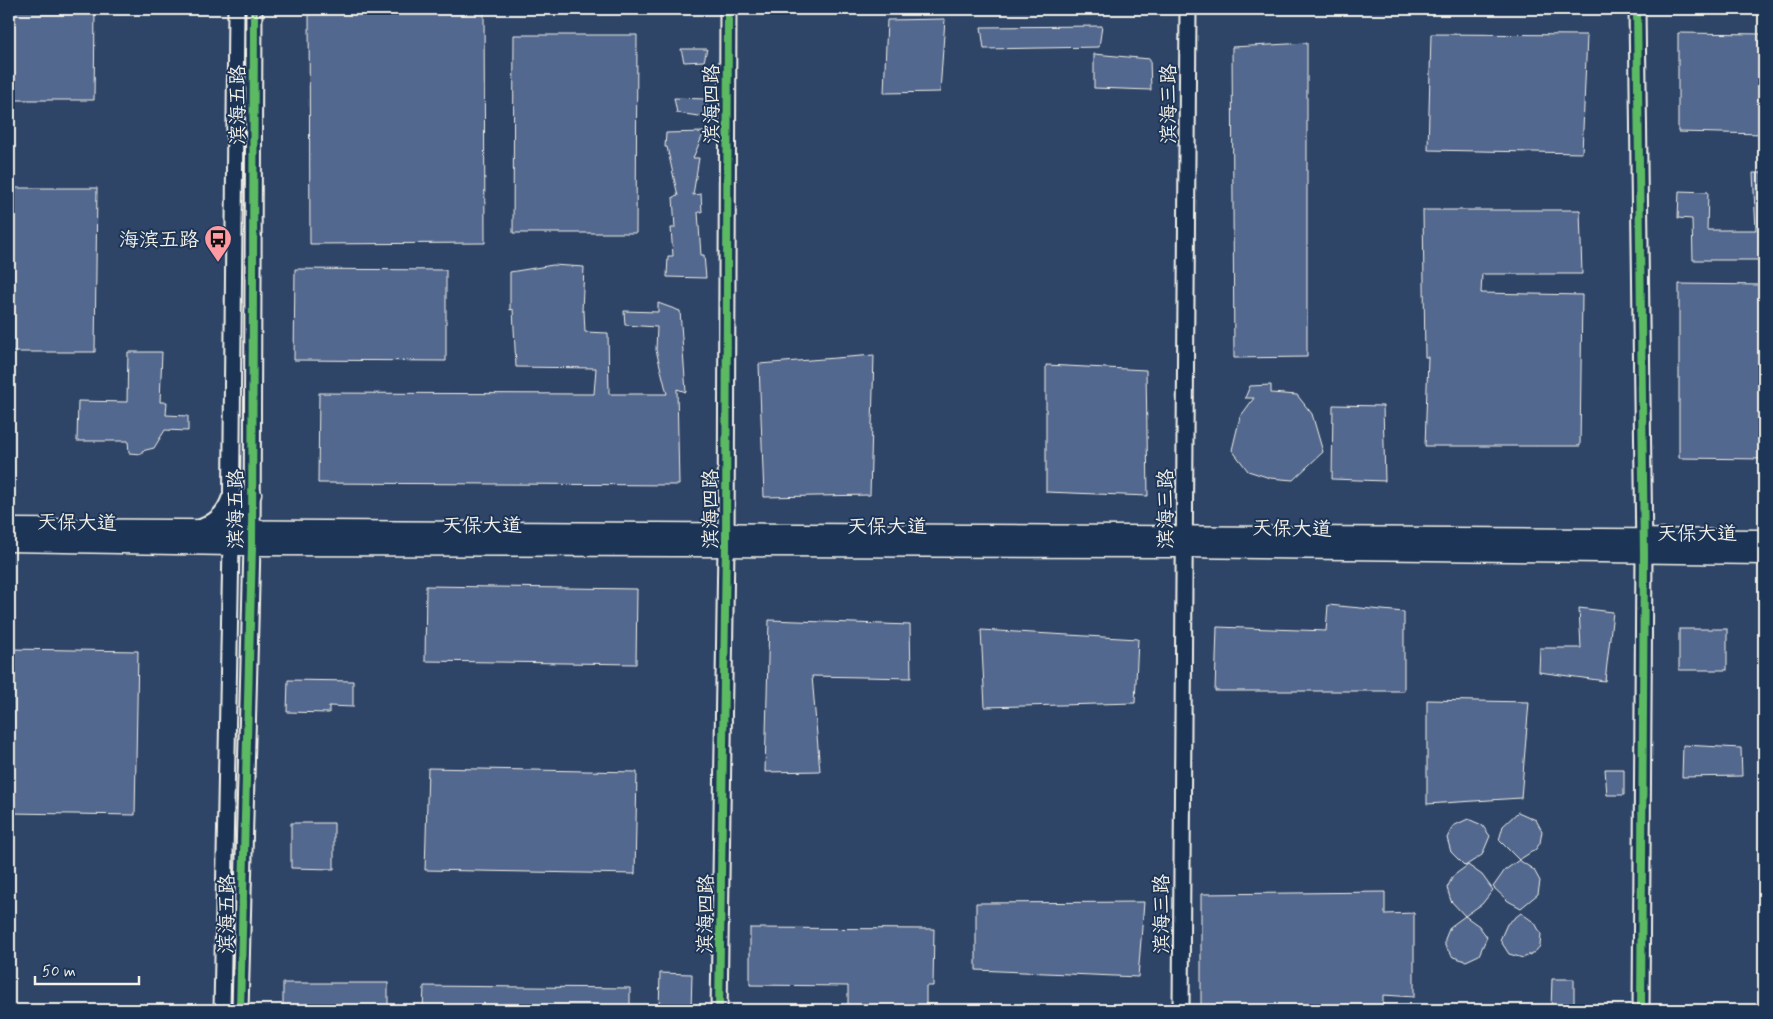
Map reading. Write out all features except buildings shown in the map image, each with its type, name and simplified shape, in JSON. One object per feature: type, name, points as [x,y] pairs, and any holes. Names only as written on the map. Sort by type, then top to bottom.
[{"type":"main road","points":[[230,532],[243,513],[252,494]]},
{"type":"main road","name":"天保大道","points":[[9,528],[196,529],[230,532],[252,538],[1644,546],[1764,555]]},
{"type":"main road","name":"天保大道","points":[[9,542],[180,545],[203,541],[230,532]]},
{"type":"main road","name":"天保大道","points":[[1644,546],[1764,539]]},
{"type":"street","name":"滨海五路","points":[[222,1010],[232,492],[236,9]]},
{"type":"street","name":"滨海五路","points":[[240,1010],[252,538],[254,9]]},
{"type":"street","name":"滨海四路","points":[[719,1010],[726,540],[728,9]]},
{"type":"street","name":"滨海三路","points":[[1180,1010],[1188,9]]},
{"type":"street","points":[[1636,9],[1644,546],[1641,1010]]},
{"type":"street","points":[[196,529],[211,523],[221,515],[232,492]]},
{"type":"shaded area","points":[[9,9],[1764,9],[1764,1010],[9,1010]]},
{"type":"cycle path","points":[[240,1010],[252,546],[254,9]]},
{"type":"cycle path","points":[[719,1010],[726,547],[728,9]]},
{"type":"cycle path","points":[[1637,9],[1644,554],[1641,1010]]},
{"type":"place","name":"海滨五路","points":[[218,263]]}]
